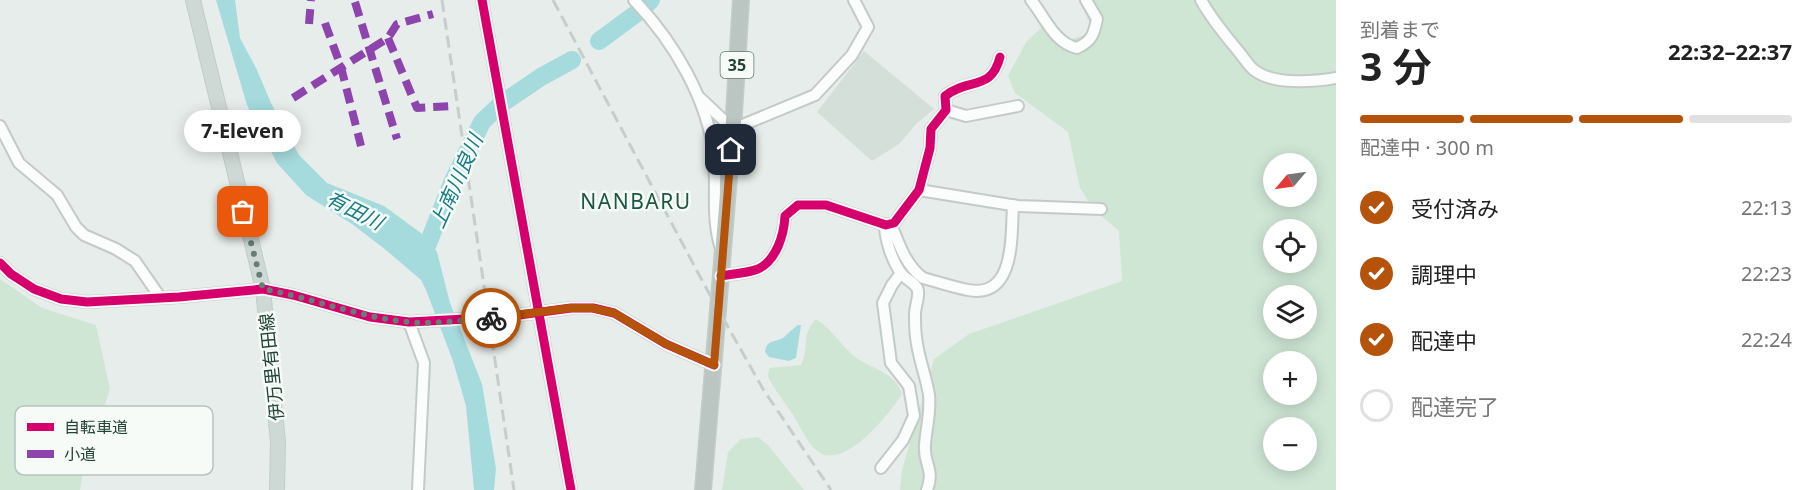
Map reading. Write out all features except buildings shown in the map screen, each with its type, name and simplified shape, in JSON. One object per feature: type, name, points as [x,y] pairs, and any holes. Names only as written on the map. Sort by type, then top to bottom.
[{"type":"highway","name":"35","points":[[703,490],[733,129],[741,0]]},
{"type":"main road","name":"伊万里有田線","points":[[190,0],[263,289],[278,442],[277,490]]},
{"type":"street","points":[[482,0],[572,490]]},
{"type":"street","points":[[634,0],[652,18],[681,64],[697,96],[711,137],[714,159],[715,231],[722,252]]},
{"type":"street","points":[[697,96],[733,129],[815,95],[852,55],[868,27],[854,0]]},
{"type":"street","points":[[1031,0],[1059,39],[1068,46],[1077,48],[1094,36],[1097,19],[1086,0]]},
{"type":"street","points":[[1201,0],[1214,24],[1254,70],[1266,76],[1288,81],[1318,81],[1336,78]]},
{"type":"street","points":[[721,276],[757,269],[769,262],[784,231],[784,216],[798,205],[826,205],[888,224],[894,223],[919,190],[930,148],[932,129],[946,110],[945,96],[952,90],[991,78],[1000,57]]},
{"type":"street","points":[[946,110],[966,116],[1018,106]]},
{"type":"street","points":[[0,126],[19,163],[57,195],[84,236],[116,249],[135,261],[160,297]]},
{"type":"street","points":[[919,190],[1013,205],[1101,209]]},
{"type":"street","points":[[888,224],[900,247],[923,278],[970,291],[988,289],[999,282],[1008,262],[1013,205]]},
{"type":"street","points":[[888,224],[885,235],[901,273],[906,280],[915,285],[918,291],[915,315],[916,338],[929,408],[925,445],[925,454],[930,467],[930,481],[927,490]]},
{"type":"street","points":[[0,263],[34,290],[61,299],[87,302],[263,289],[370,317],[409,322],[474,319],[571,308],[592,308],[614,313],[666,344],[714,365]]},
{"type":"street","points":[[881,468],[903,440],[914,416],[909,386],[891,363],[883,303],[901,273]]},
{"type":"street","points":[[409,322],[424,363],[418,490]]},
{"type":"shaded area","points":[[864,51],[934,109],[916,124],[899,144],[872,161],[817,112]]},
{"type":"green space","points":[[1079,0],[1336,0],[1336,490],[900,490],[902,470],[934,359],[969,334],[1122,281],[1119,231],[1094,210],[1080,188],[1068,132],[1015,93],[1008,76],[1026,42],[1043,26],[1069,40],[1086,35],[1091,26]]},
{"type":"green space","points":[[0,279],[42,308],[96,325],[110,389],[104,406],[15,406],[15,475],[83,475],[80,490],[0,490]]},
{"type":"green space","points":[[816,319],[858,359],[895,381],[902,394],[867,436],[843,453],[831,456],[820,453],[812,446],[768,376],[769,368],[801,365],[808,331]]},
{"type":"green space","points":[[758,437],[769,446],[804,490],[722,490],[728,452],[741,439]]},
{"type":"water","name":"有田川","points":[[216,0],[235,0],[240,38],[299,155],[327,183],[384,206],[425,236],[437,252],[450,303],[482,384],[496,469],[494,490],[474,490],[466,406],[453,361],[421,280],[352,224],[306,195],[277,163],[247,105]]},
{"type":"water","points":[[801,325],[796,358],[789,361],[769,357],[765,352],[767,345],[783,338]]},
{"type":"waterway","name":"上南川良川","points":[[599,41],[651,0]]},
{"type":"waterway","name":"上南川良川","points":[[422,265],[425,251],[452,183],[482,122],[501,104],[541,77],[572,60]]},
{"type":"railway","points":[[442,0],[514,490]]},
{"type":"railway","points":[[553,0],[705,286],[763,389],[831,490]]},
{"type":"marked path","points":[[309,24],[311,0]]},
{"type":"marked path","points":[[355,2],[397,139]]},
{"type":"marked path","points":[[293,98],[388,38],[397,24],[433,14]]},
{"type":"marked path","points":[[325,23],[341,67],[361,146]]},
{"type":"marked path","points":[[388,38],[417,108],[452,106]]},
{"type":"cycle path","points":[[482,0],[571,490]]},
{"type":"cycle path","points":[[721,276],[754,270],[765,265],[778,246],[785,216],[798,205],[826,205],[886,225],[894,223],[919,190],[930,148],[931,129],[946,110],[945,96],[954,90],[985,80],[996,68],[1000,57]]},
{"type":"cycle path","points":[[0,263],[11,274],[34,289],[61,299],[87,302],[263,289],[370,317],[409,322],[504,317],[571,308],[593,308],[614,313],[666,344],[714,365]]},
{"type":"way so far","points":[[243,212],[263,289],[370,317],[409,322],[491,318]]},
{"type":"place","name":"7-Eleven","points":[[243,212]]},
{"type":"district","name":"NANBARU","points":[[636,201]]},
{"type":"route","points":[[491,318],[571,308],[592,308],[614,313],[666,344],[714,365],[731,150]]}]
